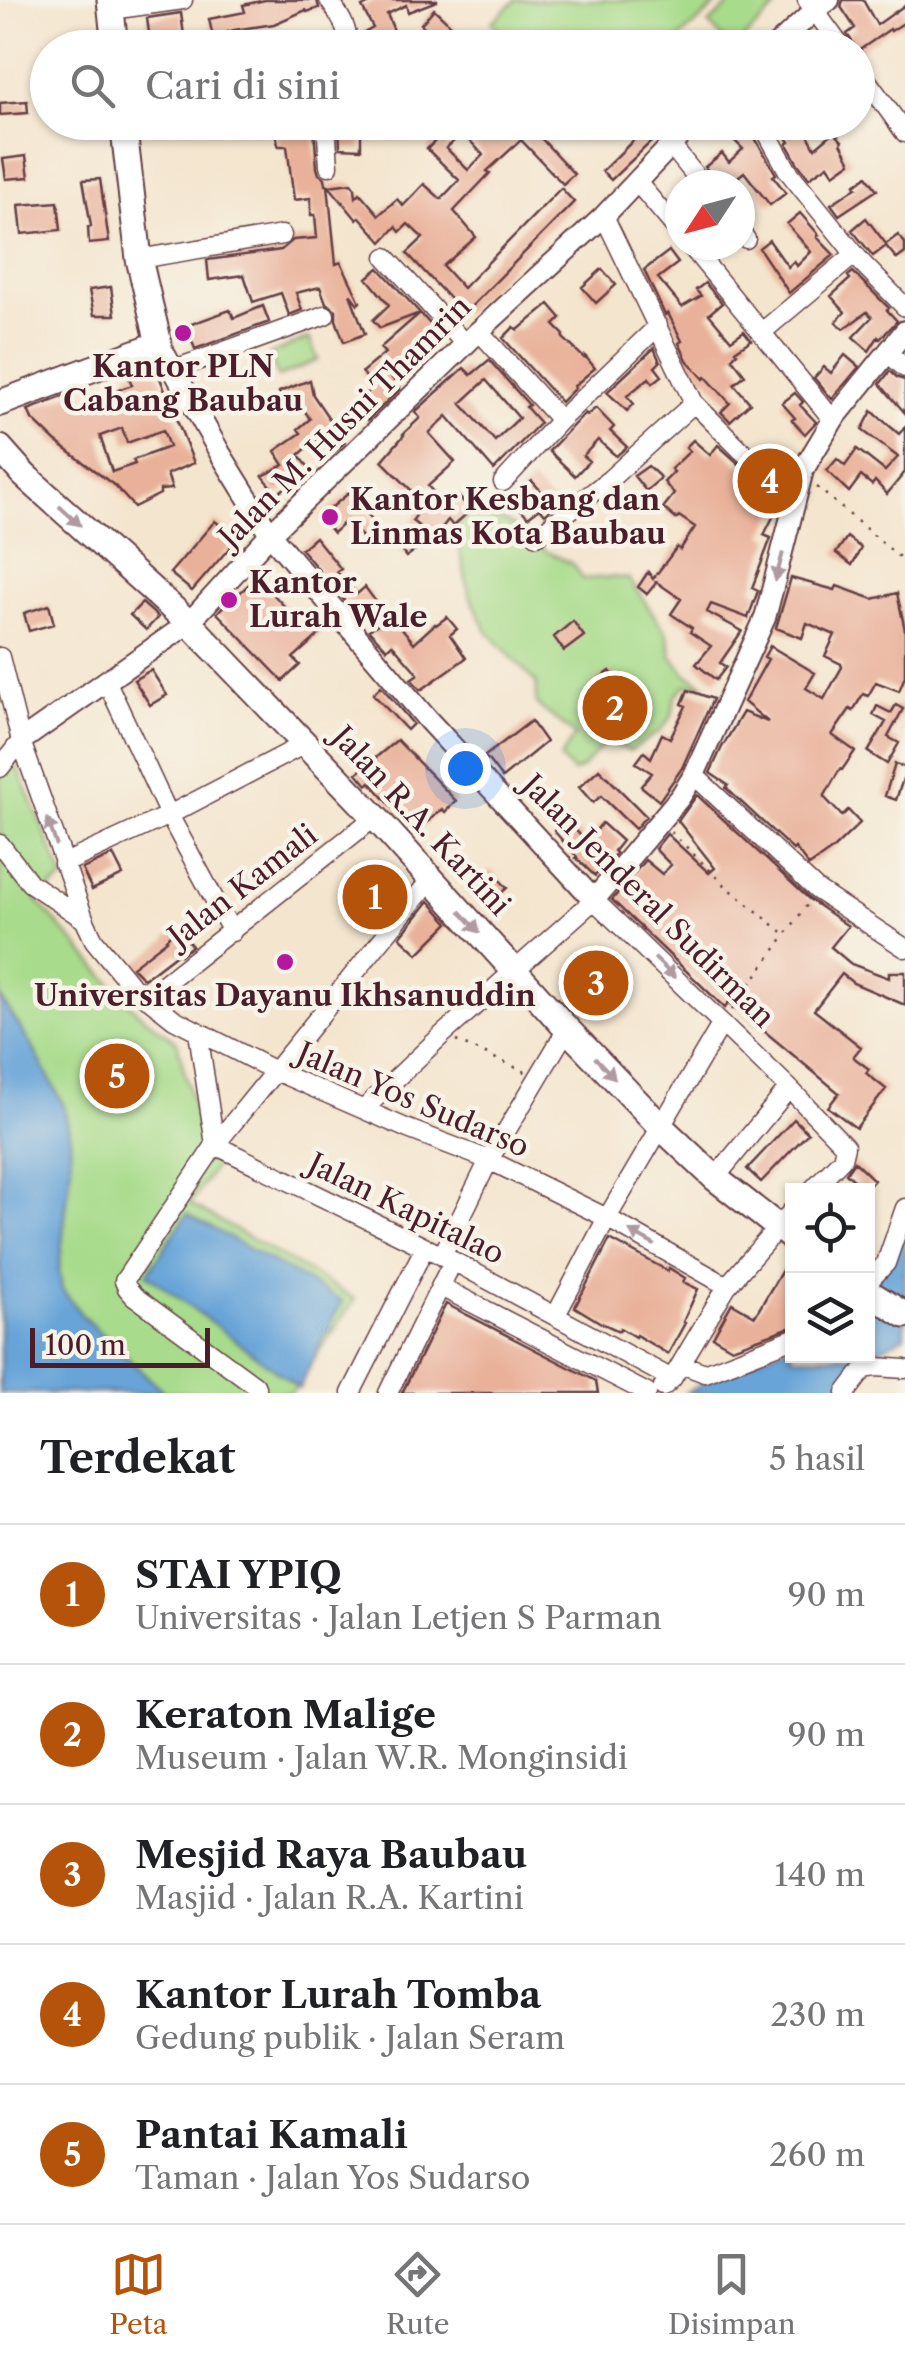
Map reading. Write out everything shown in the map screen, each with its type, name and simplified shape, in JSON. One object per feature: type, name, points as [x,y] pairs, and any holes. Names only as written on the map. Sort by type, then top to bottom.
[{"type":"highway","points":[[111,5],[113,30]]},
{"type":"highway","name":"Jalan Jenderal Sudirman","points":[[125,140],[138,258],[159,344]]},
{"type":"highway","points":[[0,403],[159,344]]},
{"type":"highway","name":"Jalan R.A. Kartini","points":[[0,448],[24,475],[190,623],[662,1128],[715,1178],[785,1224]]},
{"type":"highway","points":[[875,1296],[905,1314]]},
{"type":"main road","points":[[791,30],[817,3]]},
{"type":"main road","name":"Jalan M. Husni Thamrin","points":[[21,741],[190,623],[270,534],[604,216],[674,140]]},
{"type":"main road","points":[[594,900],[694,775],[765,618],[802,479],[832,420],[905,331]]},
{"type":"main road","name":"Jalan Jenderal Sudirman","points":[[159,344],[270,534],[428,720],[594,900]]},
{"type":"street","points":[[111,5],[183,0]]},
{"type":"street","points":[[329,0],[347,30]]},
{"type":"street","points":[[817,3],[832,30]]},
{"type":"street","points":[[875,92],[905,133]]},
{"type":"street","points":[[327,140],[328,166]]},
{"type":"street","points":[[770,140],[788,171],[855,254],[905,307]]},
{"type":"street","points":[[670,144],[691,170]]},
{"type":"street","points":[[636,180],[665,216]]},
{"type":"street","points":[[604,216],[694,403],[765,470],[802,479]]},
{"type":"street","points":[[138,258],[282,235]]},
{"type":"street","points":[[762,332],[855,254]]},
{"type":"street","points":[[386,257],[560,420]]},
{"type":"street","points":[[702,260],[832,420]]},
{"type":"street","points":[[172,370],[325,315]]},
{"type":"street","points":[[503,482],[560,420],[658,326]]},
{"type":"street","points":[[887,352],[905,368]]},
{"type":"street","points":[[537,536],[694,403]]},
{"type":"street","name":"Jalan Yos Sudarso","points":[[0,657],[21,741],[85,921],[117,970],[146,998],[174,1019],[275,1071],[488,1160],[607,1218],[727,1286]]},
{"type":"street","points":[[106,680],[168,815],[232,932]]},
{"type":"street","points":[[0,768],[21,741]]},
{"type":"street","points":[[63,864],[306,744]]},
{"type":"street","points":[[694,775],[817,890],[905,948]]},
{"type":"street","name":"Jalan Kamali","points":[[146,998],[374,817]]},
{"type":"street","points":[[0,844],[30,882],[85,921]]},
{"type":"street","points":[[258,1393],[255,1385],[134,1296],[124,1281],[215,1145],[431,879]]},
{"type":"street","points":[[364,1108],[594,900]]},
{"type":"street","name":"Jalan Jenderal Sudirman","points":[[594,900],[846,1146],[842,1159],[819,1183]]},
{"type":"street","points":[[556,1315],[607,1218],[722,1023]]},
{"type":"street","points":[[351,1393],[440,1255],[488,1160],[567,1029]]},
{"type":"street","points":[[198,1032],[215,1145]]},
{"type":"street","points":[[715,1178],[789,1088]]},
{"type":"street","name":"Jalan Kapitalao","points":[[215,1145],[676,1372]]},
{"type":"street","points":[[875,1275],[886,1263],[905,1208]]},
{"type":"street","points":[[440,1286],[651,1393],[676,1372],[727,1286],[785,1229]]},
{"type":"street","points":[[388,1393],[440,1286],[440,1255]]},
{"type":"street","points":[[676,1372],[705,1373],[785,1342]]},
{"type":"street","points":[[846,1393],[864,1369],[905,1369]]},
{"type":"path","points":[[802,479],[905,562]]},
{"type":"path","points":[[660,820],[726,886],[786,934]]},
{"type":"path","points":[[722,1023],[817,890]]},
{"type":"path","points":[[442,1036],[536,1077]]},
{"type":"green space","points":[[516,0],[722,0],[689,30],[499,30],[492,22]]},
{"type":"green space","points":[[735,0],[767,0],[775,9],[753,30],[715,30],[709,24]]},
{"type":"green space","points":[[309,338],[318,360],[278,377],[269,355]]},
{"type":"green space","points":[[472,512],[506,522],[546,551],[574,565],[583,579],[629,579],[668,635],[672,657],[688,675],[704,685],[685,685],[675,697],[672,716],[660,731],[630,751],[606,742],[581,769],[573,772],[560,759],[575,735],[536,704],[537,684],[487,631],[469,593],[455,527]]},
{"type":"green space","points":[[9,746],[64,879],[36,900],[137,1012],[177,1042],[203,1146],[221,1157],[190,1204],[355,1299],[291,1393],[165,1393],[83,1317],[62,1289],[59,1270],[70,1138],[64,1106],[0,997],[0,753]]},
{"type":"water","points":[[0,997],[64,1106],[71,1166],[59,1270],[62,1289],[83,1317],[165,1393],[0,1393]]},
{"type":"water","points":[[187,1214],[342,1301],[299,1388],[147,1274]]},
{"type":"water","points":[[905,1226],[905,1336],[875,1351],[875,1275]]},
{"type":"water","points":[[785,1346],[785,1363],[856,1363],[835,1393],[685,1393]]},
{"type":"building","points":[[265,0],[317,0],[319,8],[274,24],[211,30],[209,19],[245,12],[243,5]]},
{"type":"building","points":[[376,0],[437,0],[408,12],[406,5],[387,14],[394,30],[369,30],[373,28],[362,7]]},
{"type":"building","points":[[843,0],[863,0],[877,25],[905,5],[905,22],[875,39],[875,30],[852,30],[855,28],[841,7]]},
{"type":"building","points":[[434,9],[455,30],[428,30],[421,24]]},
{"type":"building","points":[[181,13],[183,30],[149,30],[147,18]]},
{"type":"building","points":[[27,101],[28,113],[0,115],[0,103]]},
{"type":"building","points":[[277,140],[315,140],[317,168],[328,185],[336,264],[341,262],[360,302],[350,294],[365,334],[344,342],[336,310],[326,303],[320,287],[296,293],[302,310],[289,315],[281,293],[253,302],[244,275],[209,280],[207,260],[281,250],[293,240],[317,238],[311,198],[294,200],[287,146],[278,146]]},
{"type":"building","points":[[340,140],[361,140],[361,149],[340,148]]},
{"type":"building","points":[[436,140],[455,140],[446,148],[468,170],[483,155],[469,140],[521,140],[487,171],[490,173],[454,211],[476,237],[443,266],[463,288],[561,188],[574,202],[464,314],[407,253],[423,238],[408,224],[400,232],[396,227],[382,242],[360,217],[357,220],[329,186],[351,183],[356,197],[360,193],[379,215],[397,199],[403,206],[424,184],[441,199],[459,180],[427,149]]},
{"type":"building","points":[[521,140],[543,140],[574,174],[563,184]]},
{"type":"building","points":[[634,140],[653,140],[611,180],[602,171]]},
{"type":"building","points":[[734,140],[756,140],[786,193],[770,205],[755,186],[755,170],[705,167],[722,153],[729,162],[743,149]]},
{"type":"building","points":[[811,140],[815,148],[824,140],[841,140],[851,162],[834,174],[828,165],[809,178],[787,144]]},
{"type":"building","points":[[26,156],[29,177],[6,179],[3,159]]},
{"type":"building","points":[[867,176],[877,190],[839,215],[831,204]]},
{"type":"building","points":[[100,179],[109,242],[89,244],[91,226],[83,180]]},
{"type":"building","points":[[58,202],[61,230],[22,234],[19,205]]},
{"type":"building","points":[[800,213],[834,255],[789,293],[759,248],[769,240],[788,267],[794,261],[797,266],[811,252],[787,224]]},
{"type":"building","points":[[866,218],[886,244],[898,235],[905,243],[905,253],[897,259],[886,246],[873,256],[852,230]]},
{"type":"building","points":[[665,254],[665,260],[676,260],[678,263],[658,278],[682,307],[701,296],[696,290],[705,283],[722,303],[709,314],[731,340],[744,331],[751,340],[735,351],[732,358],[745,375],[734,384],[750,403],[730,421],[721,412],[730,403],[687,360],[679,343],[682,341],[644,270]]},
{"type":"building","points":[[379,268],[420,313],[380,328],[373,320],[389,305],[367,278]]},
{"type":"building","points":[[602,269],[616,285],[596,303],[582,287]]},
{"type":"building","points":[[853,272],[897,321],[869,351],[853,337],[872,317],[867,312],[844,329],[836,322],[845,312],[831,296]]},
{"type":"building","points":[[111,287],[115,315],[94,315],[89,290]]},
{"type":"building","points":[[549,304],[561,318],[554,325],[563,338],[595,368],[561,402],[503,338]]},
{"type":"building","points":[[263,306],[269,322],[195,349],[186,326],[230,310],[234,318]]},
{"type":"building","points":[[420,313],[439,334],[392,378],[400,389],[368,420],[356,405],[373,386],[362,372],[385,353],[380,348]]},
{"type":"building","points":[[654,348],[660,362],[655,367],[662,376],[653,383],[649,378],[627,396],[634,404],[627,411],[607,392]]},
{"type":"building","points":[[845,355],[859,367],[832,399],[814,378],[824,367],[831,373]]},
{"type":"building","points":[[489,360],[540,423],[494,470],[447,416],[429,433],[455,462],[428,486],[446,507],[458,496],[471,510],[453,526],[448,520],[430,543],[406,557],[397,545],[421,528],[412,521],[423,506],[382,461],[420,418],[415,412],[464,368],[471,375]],"holes":[[[486,380],[519,418],[495,441],[461,403]]]},
{"type":"building","points":[[154,363],[194,463],[167,474],[172,489],[160,490],[160,494],[134,507],[115,486],[55,441],[28,410],[81,390],[85,402],[132,385],[127,373]],"holes":[[[122,428],[127,443],[163,430],[169,447],[112,472],[100,436]]]},
{"type":"building","points":[[890,371],[905,380],[905,413],[880,384]]},
{"type":"building","points":[[310,380],[313,395],[345,442],[333,453],[321,435],[299,455],[310,469],[277,494],[263,476],[284,465],[275,451],[301,433],[298,429],[310,419],[297,399],[284,406],[279,392]]},
{"type":"building","points":[[795,393],[816,422],[805,434],[782,403]]},
{"type":"building","points":[[596,408],[614,427],[610,431],[627,447],[616,456],[598,440],[583,456],[589,461],[575,476],[549,451],[585,413]]},
{"type":"building","points":[[872,411],[899,434],[905,427],[905,472],[887,494],[875,481],[872,485],[861,476],[849,492],[827,471],[837,459],[845,466],[857,449],[885,471],[898,457],[862,430]]},
{"type":"building","points":[[693,440],[710,455],[718,445],[757,480],[781,492],[780,503],[764,535],[771,538],[752,588],[758,591],[748,618],[711,604],[707,612],[742,631],[720,663],[726,667],[716,680],[696,664],[711,646],[671,614],[681,599],[655,581],[647,594],[638,587],[648,572],[653,579],[695,527],[663,508],[674,494],[664,482],[690,451],[686,447]]},
{"type":"building","points":[[648,466],[661,478],[646,491],[634,476]]},
{"type":"building","points":[[532,481],[557,504],[545,514],[540,508],[528,517],[513,500]]},
{"type":"building","points":[[350,492],[377,526],[364,539],[347,520],[333,533],[320,517]]},
{"type":"building","points":[[215,521],[237,539],[192,591],[170,573]]},
{"type":"building","points":[[315,537],[341,569],[337,572],[357,594],[365,587],[376,602],[359,618],[301,549]]},
{"type":"building","points":[[847,537],[861,548],[852,565],[836,553]]},
{"type":"building","points":[[257,577],[302,625],[315,613],[328,627],[293,658],[300,665],[283,681],[217,613]]},
{"type":"building","points":[[791,578],[835,590],[837,586],[873,599],[897,593],[905,630],[905,676],[899,691],[876,682],[832,735],[855,751],[824,797],[842,816],[848,810],[860,823],[809,866],[795,848],[726,788],[728,785],[710,773],[743,712],[768,722],[744,702],[768,659],[764,657],[770,646],[815,673],[806,688],[824,699],[842,667],[825,656],[835,635],[807,623],[802,638],[776,628]]},
{"type":"building","points":[[142,603],[158,617],[146,630],[130,615]]},
{"type":"building","points":[[49,605],[54,624],[29,631],[24,613]]},
{"type":"building","points":[[391,615],[414,643],[447,617],[457,629],[450,635],[466,658],[421,690],[411,679],[418,674],[392,644],[387,649],[369,630]]},
{"type":"building","points":[[573,621],[584,636],[564,651],[554,637]]},
{"type":"building","points":[[151,670],[167,695],[150,705],[134,680]]},
{"type":"building","points":[[610,671],[640,712],[621,726],[591,685]]},
{"type":"building","points":[[381,686],[413,724],[407,730],[373,694]]},
{"type":"building","points":[[688,690],[713,699],[682,768],[659,801],[641,786],[652,773],[636,763],[644,752],[651,758],[662,734],[670,738],[686,706],[682,704]]},
{"type":"building","points":[[896,705],[903,709],[888,737],[899,743],[887,764],[868,752],[886,722],[873,715],[877,706],[891,713]]},
{"type":"building","points":[[531,721],[546,742],[502,778],[485,756]]},
{"type":"building","points":[[397,740],[456,801],[415,833],[370,782],[367,785],[357,773]]},
{"type":"building","points":[[895,764],[905,767],[905,780],[896,800],[885,796]]},
{"type":"building","points":[[599,769],[646,816],[635,829],[601,796],[593,803],[579,787]]},
{"type":"building","points":[[697,795],[809,899],[848,926],[831,947],[851,964],[889,978],[889,972],[905,972],[905,1005],[853,983],[842,974],[814,1010],[861,1047],[853,1057],[886,1089],[856,1128],[828,1107],[839,1093],[729,1002],[725,1008],[612,900],[645,860],[662,874],[671,865],[655,849],[667,834],[709,873],[715,868],[678,821]]},
{"type":"building","points":[[567,820],[586,842],[602,823],[622,841],[595,876],[554,831]]},
{"type":"building","points":[[113,855],[123,875],[92,890],[82,869]]},
{"type":"building","points":[[491,870],[507,888],[487,906],[471,888]]},
{"type":"building","points":[[429,901],[449,923],[418,954],[400,937]]},
{"type":"building","points":[[177,928],[192,946],[144,979],[132,967]]},
{"type":"building","points":[[794,1119],[808,1133],[761,1182],[747,1169]]},
{"type":"building","points":[[854,1161],[874,1180],[857,1183],[846,1173]]},
{"type":"building","points":[[610,1239],[668,1271],[669,1268],[685,1278],[683,1282],[698,1289],[668,1354],[575,1307]]},
{"type":"building","points":[[784,1267],[785,1329],[732,1348],[713,1337],[732,1303],[755,1316]]},
{"type":"building","points":[[446,1304],[596,1381],[598,1393],[402,1393]]},
{"type":"place","name":"Kantor PLN Cabang Baubau","points":[[183,333]]},
{"type":"place","name":"Kantor Lurah Tomba","points":[[770,481]]},
{"type":"place","name":"Kantor Kesbang dan Linmas Kota Baubau","points":[[330,517]]},
{"type":"place","name":"Kantor Lurah Wale","points":[[229,600]]},
{"type":"place","name":"Keraton Malige","points":[[615,708]]},
{"type":"place","name":"STAI YPIQ","points":[[375,897]]},
{"type":"place","name":"Universitas Dayanu Ikhsanuddin","points":[[285,962]]},
{"type":"place","name":"Mesjid Raya Baubau","points":[[596,983]]},
{"type":"place","name":"Pantai Kamali","points":[[117,1076]]}]
